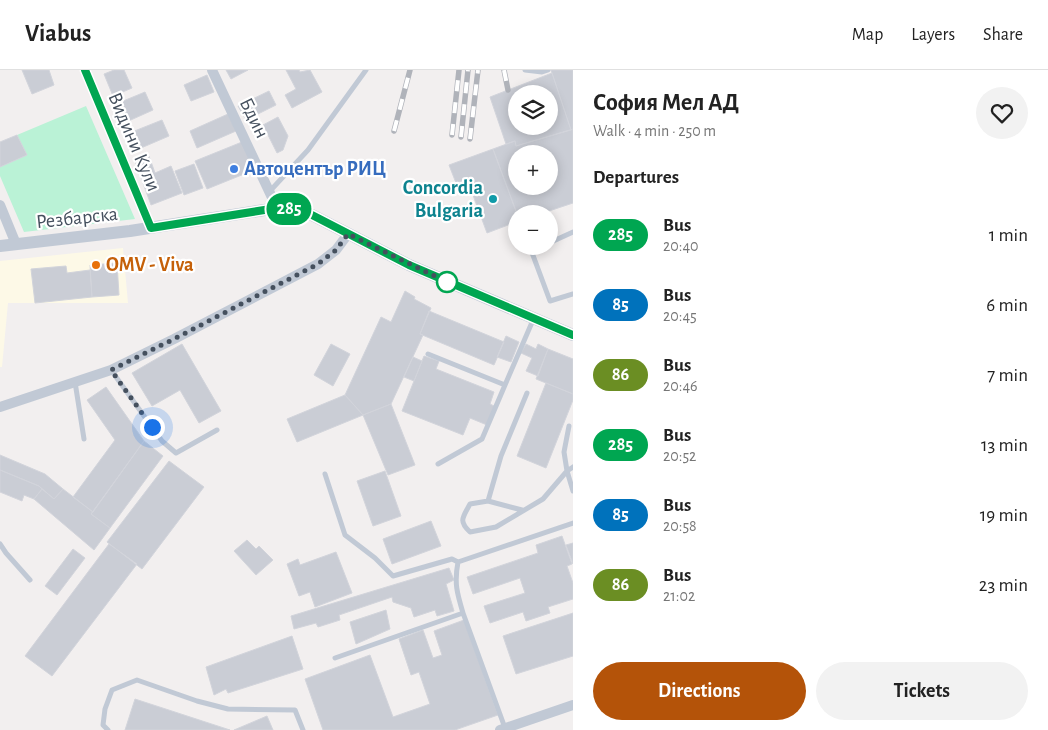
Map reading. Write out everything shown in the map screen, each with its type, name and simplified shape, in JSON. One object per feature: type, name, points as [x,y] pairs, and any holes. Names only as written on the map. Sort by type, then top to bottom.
[{"type":"street","name":"Видини Кули","points":[[85,70],[151,228]]},
{"type":"street","name":"Бдин","points":[[212,70],[277,208]]},
{"type":"street","points":[[0,205],[16,244]]},
{"type":"street","name":"Резбарска","points":[[0,246],[151,228],[277,208],[292,209],[312,215],[409,265],[573,335]]},
{"type":"street","points":[[0,407],[111,370],[174,339],[318,264],[336,250],[348,234]]},
{"type":"street","points":[[502,729],[573,705]]},
{"type":"lane","points":[[270,191],[308,150],[366,70]]},
{"type":"lane","points":[[525,70],[542,72],[548,70]]},
{"type":"lane","points":[[558,239],[573,232]]},
{"type":"lane","points":[[533,255],[550,301],[573,294]]},
{"type":"lane","points":[[438,464],[482,439],[534,319]]},
{"type":"lane","points":[[428,354],[505,385]]},
{"type":"lane","points":[[111,370],[162,442],[176,453],[217,430]]},
{"type":"lane","points":[[75,382],[84,439]]},
{"type":"lane","points":[[488,501],[501,456],[528,392]]},
{"type":"lane","points":[[569,426],[564,452],[567,472],[573,491]]},
{"type":"lane","points":[[522,510],[488,501],[470,504],[462,518],[463,526],[470,532],[496,526],[542,499],[573,467]]},
{"type":"lane","points":[[325,474],[345,535],[375,558],[393,576],[452,559],[458,562],[573,523]]},
{"type":"lane","points":[[0,544],[30,580]]},
{"type":"lane","points":[[458,562],[456,591],[502,729]]},
{"type":"lane","points":[[335,658],[463,613]]},
{"type":"lane","points":[[108,730],[103,725],[112,690],[137,680],[197,701],[228,709],[295,710],[303,730]]},
{"type":"shaded area","points":[[123,248],[128,303],[8,303],[2,367],[0,367],[0,261]]},
{"type":"green space","points":[[86,106],[135,219],[24,232],[0,176],[0,167],[27,155],[17,135]]},
{"type":"building","points":[[22,70],[49,70],[54,85],[32,94]]},
{"type":"building","points":[[114,70],[124,70],[132,88],[113,96],[104,74]]},
{"type":"building","points":[[226,70],[248,70],[231,79]]},
{"type":"building","points":[[286,70],[299,70],[300,72],[310,70],[322,92],[292,108],[285,95],[296,89]]},
{"type":"building","points":[[551,70],[573,70],[573,129],[571,130],[558,91],[558,85],[556,85]]},
{"type":"building","points":[[552,73],[556,85],[521,85]]},
{"type":"building","points":[[207,75],[214,92],[191,101],[184,85]]},
{"type":"building","points":[[508,90],[508,135],[554,135],[519,145],[516,145],[515,141],[506,144],[490,97]]},
{"type":"building","points":[[269,91],[276,105],[246,120],[238,106]]},
{"type":"building","points":[[558,91],[571,130],[558,134]]},
{"type":"building","points":[[145,92],[153,110],[124,123],[116,104]]},
{"type":"building","points":[[228,114],[236,131],[197,148],[190,131]]},
{"type":"building","points":[[278,117],[288,136],[283,150],[277,153],[263,125]]},
{"type":"building","points":[[162,120],[169,136],[134,151],[127,134]]},
{"type":"building","points":[[573,129],[573,203],[558,208],[558,205],[514,205],[510,195],[558,195],[558,145],[519,145]]},
{"type":"building","points":[[17,135],[27,155],[0,167],[0,142]]},
{"type":"building","points":[[515,141],[516,145],[508,145],[508,190],[493,149]]},
{"type":"building","points":[[242,142],[254,170],[207,189],[195,161]]},
{"type":"building","name":"Concordia Bulgaria","points":[[493,149],[508,190],[508,195],[510,195],[514,205],[508,205],[508,225],[487,233],[467,179],[456,183],[449,165]]},
{"type":"building","points":[[149,156],[155,173],[171,166],[182,193],[151,205],[135,161]]},
{"type":"building","points":[[194,164],[203,188],[184,195],[175,171]]},
{"type":"building","points":[[117,263],[119,295],[92,297],[90,265]]},
{"type":"building","points":[[66,266],[67,273],[90,270],[92,297],[35,303],[31,269]]},
{"type":"building","points":[[405,291],[415,297],[414,299],[431,308],[420,334],[423,335],[391,404],[363,415],[345,395],[381,317],[391,322]]},
{"type":"building","points":[[429,311],[504,342],[494,365],[420,334]]},
{"type":"building","points":[[506,336],[519,342],[511,362],[497,357]]},
{"type":"building","points":[[182,344],[221,411],[199,423],[180,390],[152,406],[132,373]]},
{"type":"building","points":[[331,344],[350,354],[333,386],[314,375]]},
{"type":"building","points":[[526,344],[536,349],[538,344],[548,349],[538,376],[526,371],[532,358],[521,353]]},
{"type":"building","points":[[548,349],[573,359],[573,394],[536,379]]},
{"type":"building","points":[[424,356],[439,361],[436,369],[494,392],[490,404],[494,406],[487,425],[470,418],[463,435],[402,411]]},
{"type":"building","points":[[413,357],[422,361],[414,381],[404,377]]},
{"type":"building","points":[[546,383],[573,394],[573,400],[546,468],[517,456]]},
{"type":"building","points":[[106,387],[144,441],[93,512],[73,497],[115,440],[87,400]]},
{"type":"building","points":[[345,395],[363,415],[297,442],[287,419]]},
{"type":"building","points":[[391,404],[415,465],[388,475],[363,415]]},
{"type":"building","points":[[144,441],[163,456],[110,528],[91,514]]},
{"type":"building","points":[[0,455],[45,474],[63,489],[54,499],[39,486],[0,470]]},
{"type":"building","points":[[169,461],[204,487],[142,569],[107,542]]},
{"type":"building","points":[[0,470],[42,489],[34,499],[24,495],[22,501],[0,492]]},
{"type":"building","points":[[385,471],[401,516],[373,526],[357,481]]},
{"type":"building","points":[[42,489],[54,499],[63,489],[110,528],[94,550],[34,499]]},
{"type":"building","points":[[431,521],[441,546],[392,564],[383,539]]},
{"type":"building","points":[[562,536],[572,564],[567,566],[573,583],[573,599],[548,607],[550,613],[526,621],[523,612],[490,623],[484,606],[525,593],[520,578],[473,594],[467,577],[538,553],[536,545]]},
{"type":"building","points":[[247,540],[256,549],[259,546],[273,560],[256,575],[234,551]]},
{"type":"building","points":[[573,543],[573,564],[566,545]]},
{"type":"building","points":[[109,544],[137,564],[52,676],[25,656]]},
{"type":"building","points":[[73,549],[85,558],[57,595],[45,586]]},
{"type":"building","points":[[336,552],[352,593],[315,607],[310,592],[299,596],[287,564],[298,559],[300,565]]},
{"type":"building","points":[[449,568],[454,580],[446,584],[454,611],[437,616],[435,610],[414,617],[411,608],[393,602],[392,597],[339,615],[340,620],[318,627],[316,623],[294,629],[291,616]]},
{"type":"building","points":[[386,610],[390,629],[356,644],[350,622]]},
{"type":"building","points":[[573,613],[573,656],[516,674],[503,636]]},
{"type":"building","points":[[464,620],[498,715],[455,730],[323,730],[305,679],[370,655],[393,717],[430,704],[419,672],[411,675],[399,639],[423,630],[433,658],[442,655],[434,631]]},
{"type":"building","points":[[292,636],[303,669],[228,693],[226,689],[214,695],[206,667]]},
{"type":"building","points":[[135,699],[230,730],[125,730]]},
{"type":"building","points":[[267,716],[273,730],[234,730]]},
{"type":"railway","points":[[394,131],[410,70]]},
{"type":"railway","points":[[452,135],[459,70]]},
{"type":"railway","points":[[461,137],[468,70]]},
{"type":"railway","points":[[470,139],[478,70]]},
{"type":"railway","points":[[504,70],[508,90]]},
{"type":"bus line","name":"285","points":[[85,70],[151,228],[277,208],[292,209],[312,215],[409,265],[573,335]]},
{"type":"place","name":"Автоцентър РИЦ","points":[[234,169]]},
{"type":"place","name":"Concordia Bulgaria","points":[[493,199]]},
{"type":"place","name":"OMV - Viva","points":[[96,265]]},
{"type":"route","points":[[152,427],[111,370],[318,264],[336,250],[348,234],[447,282]]}]
